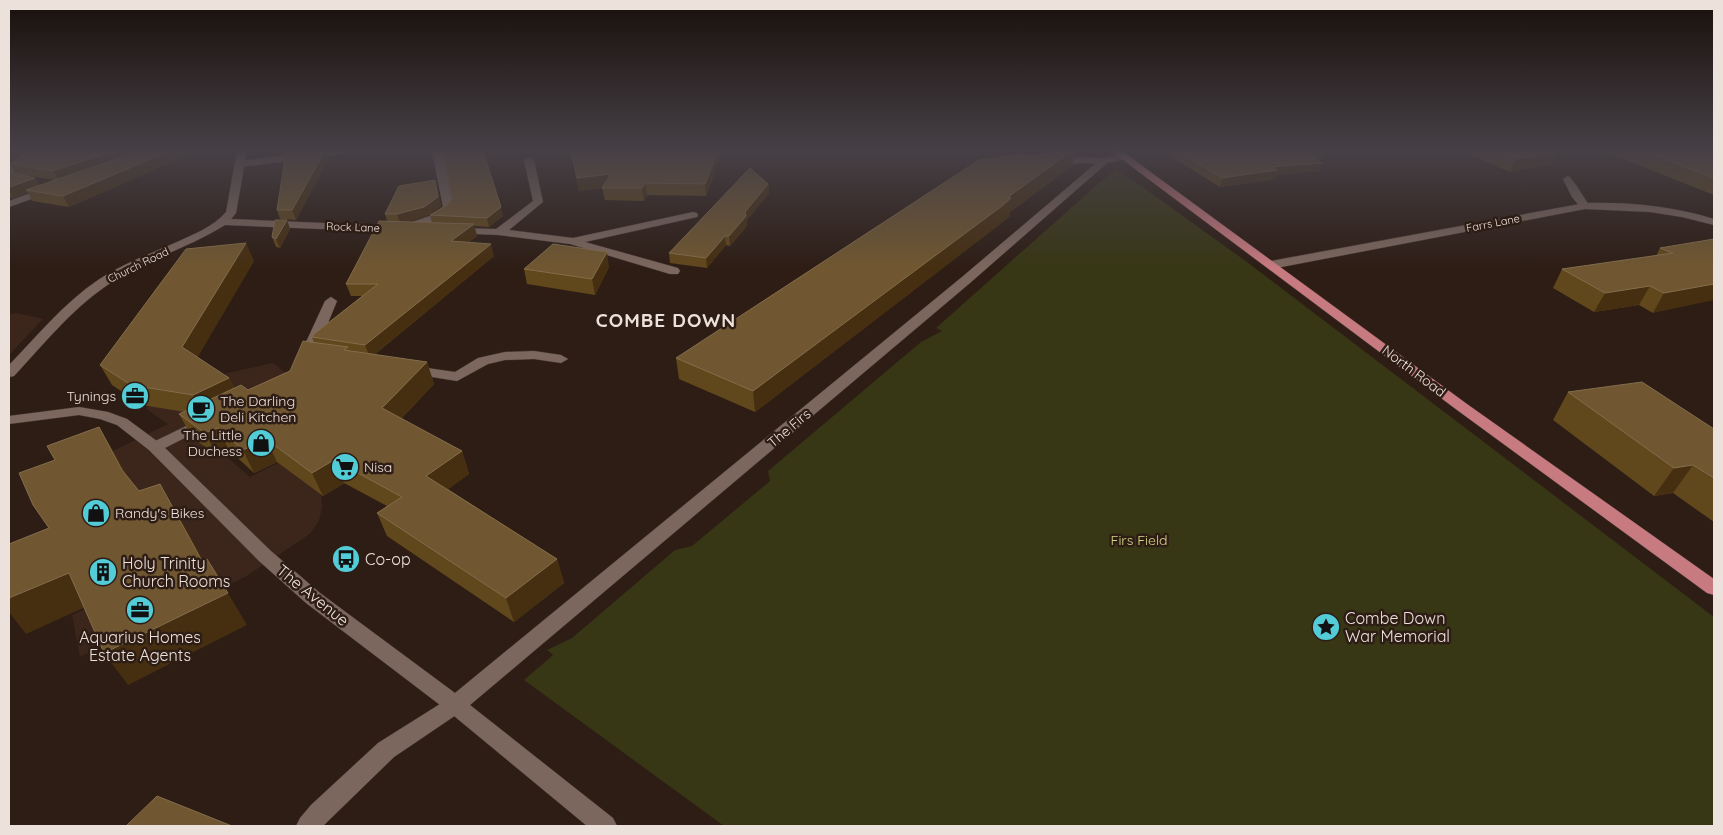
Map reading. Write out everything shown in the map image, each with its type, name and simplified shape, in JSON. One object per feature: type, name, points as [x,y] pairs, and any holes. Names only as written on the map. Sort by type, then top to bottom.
[{"type":"main road","name":"North Road","points":[[1168,190],[1462,407],[1714,588]]},
{"type":"street","points":[[9,204],[48,190]]},
{"type":"street","points":[[223,222],[231,213],[235,190]]},
{"type":"street","points":[[398,229],[433,219],[443,214],[448,207],[445,190]]},
{"type":"street","points":[[499,232],[538,202],[535,190]]},
{"type":"street","name":"The Firs","points":[[308,826],[319,813],[386,750],[455,705],[960,286],[1071,190]]},
{"type":"street","points":[[1573,190],[1577,198],[1585,206]]},
{"type":"street","name":"Farrs Lane","points":[[1271,265],[1585,206],[1624,205],[1652,208],[1687,213],[1714,222]]},
{"type":"street","name":"Rock Lane","points":[[573,241],[693,215]]},
{"type":"street","name":"Rock Lane","points":[[223,222],[499,232],[573,241],[674,271]]},
{"type":"street","name":"Church Road","points":[[9,373],[72,307],[96,287],[128,268],[205,233],[223,222]]},
{"type":"street","points":[[292,374],[314,340],[331,301]]},
{"type":"street","points":[[400,369],[457,377],[483,361],[506,356],[534,355],[561,359]]},
{"type":"street","points":[[304,356],[324,358]]},
{"type":"street","name":"The Avenue","points":[[9,420],[79,411],[122,422],[155,447],[266,556],[314,598],[455,705],[605,826]]},
{"type":"street","points":[[155,447],[214,418]]},
{"type":"shaded area","points":[[17,313],[43,319],[9,355],[9,314]]},
{"type":"shaded area","points":[[273,363],[324,403],[221,452],[250,477],[369,417],[417,443],[321,497],[322,507],[319,521],[310,534],[245,577],[80,657],[72,615],[199,557],[60,477],[168,424],[145,408],[210,377]]},
{"type":"green space","name":"Firs Field","points":[[1091,190],[1147,190],[1247,262],[1714,617],[1714,826],[724,826],[524,680],[553,655],[547,650],[572,638],[675,550],[692,546],[770,481],[768,471],[921,342],[942,331],[936,328]]},
{"type":"building","points":[[26,190],[77,190],[63,196]]},
{"type":"building","points":[[280,190],[303,190],[292,210],[277,210]]},
{"type":"building","points":[[397,190],[437,190],[438,197],[424,207],[397,214],[385,214]]},
{"type":"building","points":[[450,190],[496,190],[501,207],[487,218],[430,215],[447,205],[452,198]]},
{"type":"building","points":[[729,190],[763,190],[745,212],[746,216],[706,258],[669,253]]},
{"type":"building","points":[[933,190],[1018,190],[1008,197],[1011,198],[1002,206],[753,391],[676,358]]},
{"type":"building","points":[[275,220],[287,220],[276,239],[272,237]]},
{"type":"building","points":[[379,221],[474,224],[451,241],[491,244],[365,345],[312,337],[378,284],[346,284]]},
{"type":"building","points":[[1714,239],[1714,284],[1664,293],[1650,286],[1605,293],[1562,269],[1673,253],[1660,248]]},
{"type":"building","points":[[246,243],[182,347],[229,378],[193,395],[131,385],[100,365],[186,249]]},
{"type":"building","points":[[553,244],[607,252],[592,279],[524,269]]},
{"type":"building","points":[[303,341],[348,347],[344,350],[427,362],[382,408],[462,451],[426,476],[557,559],[506,598],[377,513],[402,497],[334,460],[312,473],[266,439],[243,450],[218,428],[205,433],[179,414],[241,385],[248,390],[290,371]]},
{"type":"building","points":[[1642,382],[1714,429],[1714,478],[1693,465],[1674,468],[1568,392]]},
{"type":"building","points":[[99,427],[122,470],[139,491],[160,484],[202,561],[207,559],[228,593],[104,653],[69,573],[9,598],[9,544],[49,528],[33,505],[19,473],[55,460],[47,446]]},
{"type":"building","points":[[157,796],[232,826],[126,826]]},
{"type":"place","name":"Tynings","points":[[135,396]]},
{"type":"place","name":"The Darling Deli Kitchen","points":[[201,409]]},
{"type":"place","name":"The Little Duchess","points":[[261,443]]},
{"type":"place","name":"Nisa","points":[[345,467]]},
{"type":"place","name":"Randy's Bikes","points":[[96,513]]},
{"type":"place","name":"Co-op","points":[[346,559]]},
{"type":"place","name":"Holy Trinity Church Rooms","points":[[103,572]]},
{"type":"place","name":"Aquarius Homes Estate Agents","points":[[140,610]]},
{"type":"place","name":"Combe Down War Memorial","points":[[1326,627]]},
{"type":"district","name":"COMBE DOWN","points":[[666,320]]}]
